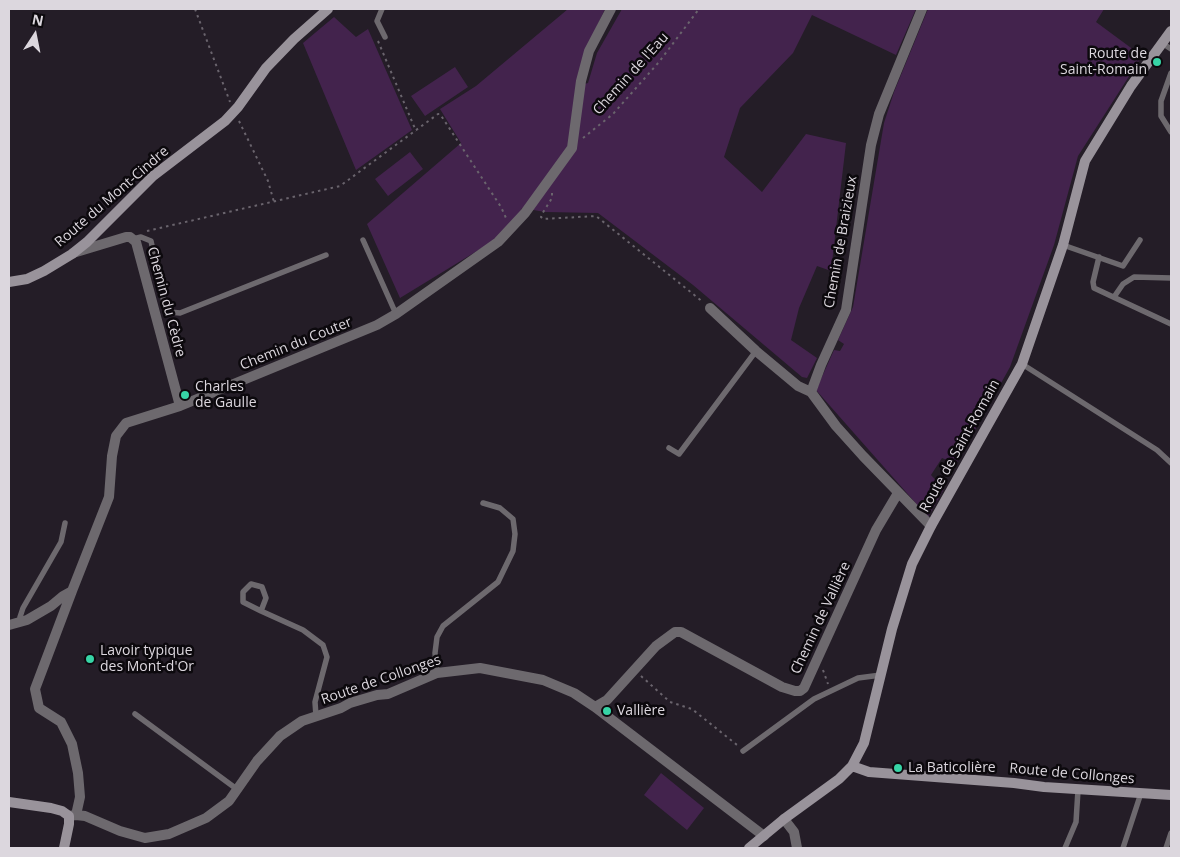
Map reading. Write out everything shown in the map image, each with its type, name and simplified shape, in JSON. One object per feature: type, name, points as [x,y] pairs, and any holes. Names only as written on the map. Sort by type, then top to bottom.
[{"type":"main road","name":"Route du Mont-Cindre","points":[[9,282],[27,279],[44,271],[72,254],[87,242],[153,176],[225,121],[238,107],[266,68],[294,39],[328,9]]},
{"type":"main road","name":"Route de Saint-Romain","points":[[749,848],[784,819],[839,779],[852,766],[864,743],[904,588],[912,564],[931,526],[1022,364],[1063,245],[1085,161],[1131,86],[1167,46],[1171,31]]},
{"type":"main road","name":"Route de Collonges","points":[[852,766],[868,772],[1014,783],[1044,788],[1171,795]]},
{"type":"main road","name":"Route de Collonges","points":[[9,802],[51,808],[72,815]]},
{"type":"main road","points":[[64,848],[72,815]]},
{"type":"street","points":[[572,148],[581,81],[589,51],[611,9]]},
{"type":"street","name":"Chemin de Braizieux","points":[[810,392],[846,310],[871,145],[879,114],[922,9]]},
{"type":"street","name":"Chemin du Couter","points":[[72,815],[80,797],[78,773],[72,744],[61,722],[39,708],[35,688],[109,497],[112,456],[116,436],[126,423],[180,406],[377,325],[396,314],[498,242],[526,213],[572,148]]},
{"type":"street","name":"Chemin du Cèdre","points":[[72,254],[126,237],[136,242],[180,406]]},
{"type":"street","points":[[710,308],[756,351],[798,386],[810,392],[836,426],[931,526]]},
{"type":"street","name":"Chemin de Vallière","points":[[595,707],[606,700],[656,646],[675,632],[681,632],[782,687],[800,691],[804,688],[823,649],[876,530],[898,493]]},
{"type":"street","points":[[9,625],[27,620],[72,591]]},
{"type":"street","name":"Route de Collonges","points":[[72,815],[85,816],[120,831],[145,838],[169,834],[206,818],[229,801],[257,761],[280,736],[302,722],[350,703],[376,695],[388,694],[437,673],[480,668],[543,680],[574,693],[764,836]]},
{"type":"street","points":[[784,819],[794,832],[797,848]]},
{"type":"lane","points":[[382,9],[377,21],[385,37]]},
{"type":"lane","points":[[1171,73],[1161,101],[1161,116],[1171,132]]},
{"type":"lane","points":[[133,239],[141,237],[151,241],[165,307],[170,312],[180,313],[326,255]]},
{"type":"lane","points":[[363,240],[396,314]]},
{"type":"lane","points":[[1063,245],[1123,266],[1140,240]]},
{"type":"lane","points":[[1099,257],[1093,282],[1094,288],[1171,324]]},
{"type":"lane","points":[[1114,297],[1123,284],[1134,277],[1171,278]]},
{"type":"lane","points":[[669,448],[678,454],[756,351]]},
{"type":"lane","points":[[1022,364],[1157,450],[1171,463]]},
{"type":"lane","points":[[437,673],[435,653],[437,637],[443,626],[498,582],[513,552],[515,534],[513,519],[500,508],[483,503]]},
{"type":"lane","points":[[20,622],[23,608],[61,542],[64,523]]},
{"type":"lane","points":[[261,611],[266,598],[262,587],[251,584],[243,592],[242,602],[261,611],[303,630],[323,645],[327,657],[314,702],[316,716]]},
{"type":"lane","points":[[744,751],[814,699],[858,678],[881,675]]},
{"type":"lane","points":[[135,714],[238,790]]},
{"type":"lane","points":[[1066,848],[1076,822],[1078,790]]},
{"type":"lane","points":[[1123,848],[1141,793]]},
{"type":"lane","points":[[1166,848],[1171,833]]},
{"type":"path","name":"Chemin de l'Eau","points":[[572,148],[613,114],[659,62],[699,9]]},
{"type":"path","points":[[374,33],[416,131]]},
{"type":"path","points":[[133,239],[140,233],[340,186],[438,114],[440,114],[501,207],[506,218],[510,220]]},
{"type":"path","points":[[546,198],[552,190],[552,198],[541,217],[543,219],[596,216],[710,308]]},
{"type":"path","points":[[823,649],[824,676],[832,691]]},
{"type":"path","points":[[633,670],[670,702],[692,709],[744,751]]},
{"type":"shaded area","points":[[568,9],[605,9],[586,50],[577,86],[588,83],[597,53],[622,9],[916,9],[896,55],[812,15],[793,53],[740,108],[724,157],[762,192],[806,134],[846,143],[831,271],[817,266],[799,308],[791,340],[817,358],[807,378],[802,377],[693,285],[598,213],[545,212],[522,208],[518,217],[495,240],[400,298],[367,224],[461,143],[440,109],[476,86]]},
{"type":"shaded area","points":[[928,9],[1104,9],[1096,22],[1142,56],[1078,156],[1054,245],[1010,367],[956,464],[942,458],[931,475],[944,489],[928,517],[816,390],[834,350],[840,351],[844,344],[838,340],[853,307],[884,123],[894,92]]},
{"type":"shaded area","points":[[334,17],[356,37],[368,29],[412,130],[356,170],[303,43]]},
{"type":"shaded area","points":[[455,67],[468,87],[425,116],[411,96]]},
{"type":"shaded area","points":[[410,152],[423,169],[388,196],[375,179]]},
{"type":"shaded area","points":[[661,773],[704,808],[687,830],[644,795]]},
{"type":"place","name":"Route de Saint-Romain","points":[[1157,62]]},
{"type":"place","name":"Charles de Gaulle","points":[[185,395]]},
{"type":"place","name":"Lavoir typique des Mont-d'Or","points":[[90,659]]},
{"type":"place","name":"Vallière","points":[[607,711]]},
{"type":"place","name":"La Baticolière","points":[[898,768]]}]
